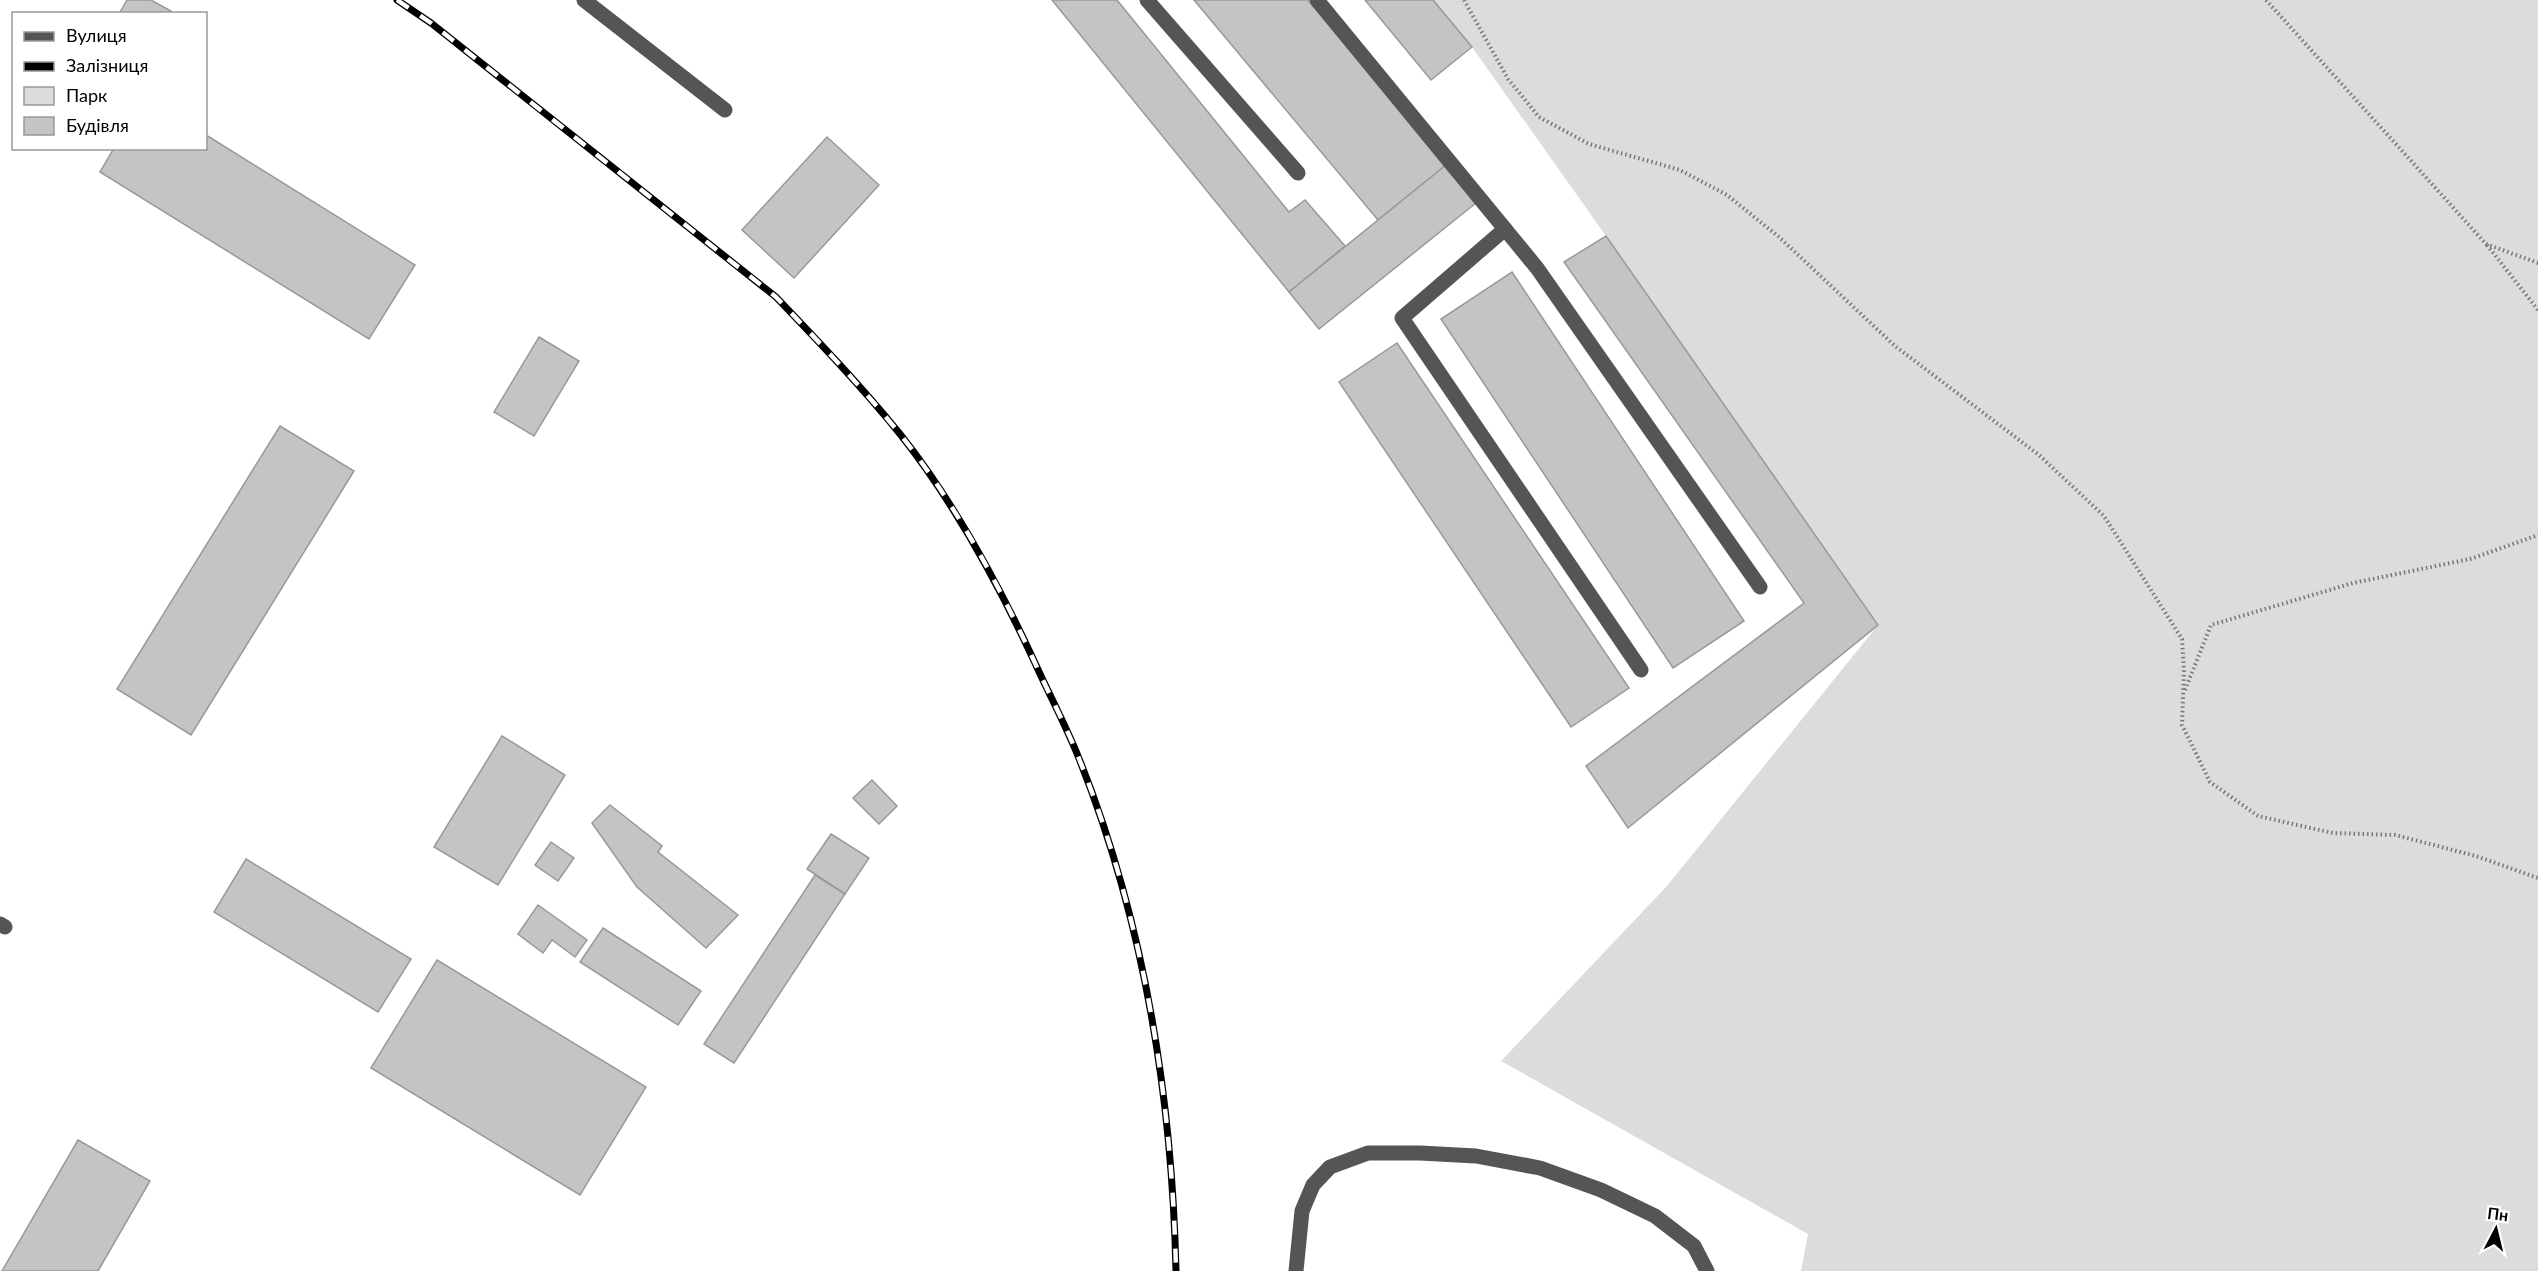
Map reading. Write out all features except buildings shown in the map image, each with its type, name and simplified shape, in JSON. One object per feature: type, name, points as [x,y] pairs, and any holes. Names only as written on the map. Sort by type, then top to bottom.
[{"type":"lane","points":[[584,0],[724,110]]},
{"type":"lane","points":[[1147,0],[1298,173]]},
{"type":"lane","points":[[1317,0],[1537,268],[1760,587]]},
{"type":"lane","points":[[1505,229],[1402,318],[1641,670]]},
{"type":"lane","points":[[1296,1271],[1302,1211],[1313,1185],[1330,1167],[1368,1153],[1420,1153],[1476,1156],[1540,1167],[1601,1190],[1655,1216],[1694,1246],[1707,1271]]},
{"type":"path","points":[[1464,0],[1508,79],[1539,117],[1589,144],[1680,170],[1727,195],[1779,237],[1895,346],[2039,455],[2103,516],[2182,639],[2182,725],[2210,782],[2258,816],[2333,833],[2396,835],[2476,856],[2538,878]]},
{"type":"path","points":[[2266,0],[2486,244],[2538,310]]},
{"type":"path","points":[[2486,244],[2538,263]]},
{"type":"path","points":[[2183,693],[2211,625],[2354,583],[2470,559],[2538,535]]},
{"type":"green space","points":[[1433,0],[2538,0],[2538,1271],[1801,1271],[1808,1234],[1501,1061],[1667,886],[1878,625],[1472,47]]},
{"type":"railway","points":[[397,0],[431,23],[776,297],[855,381],[900,434],[957,516],[1006,603],[1068,732],[1101,818],[1121,881],[1137,945],[1161,1074],[1173,1205],[1176,1271]]}]
